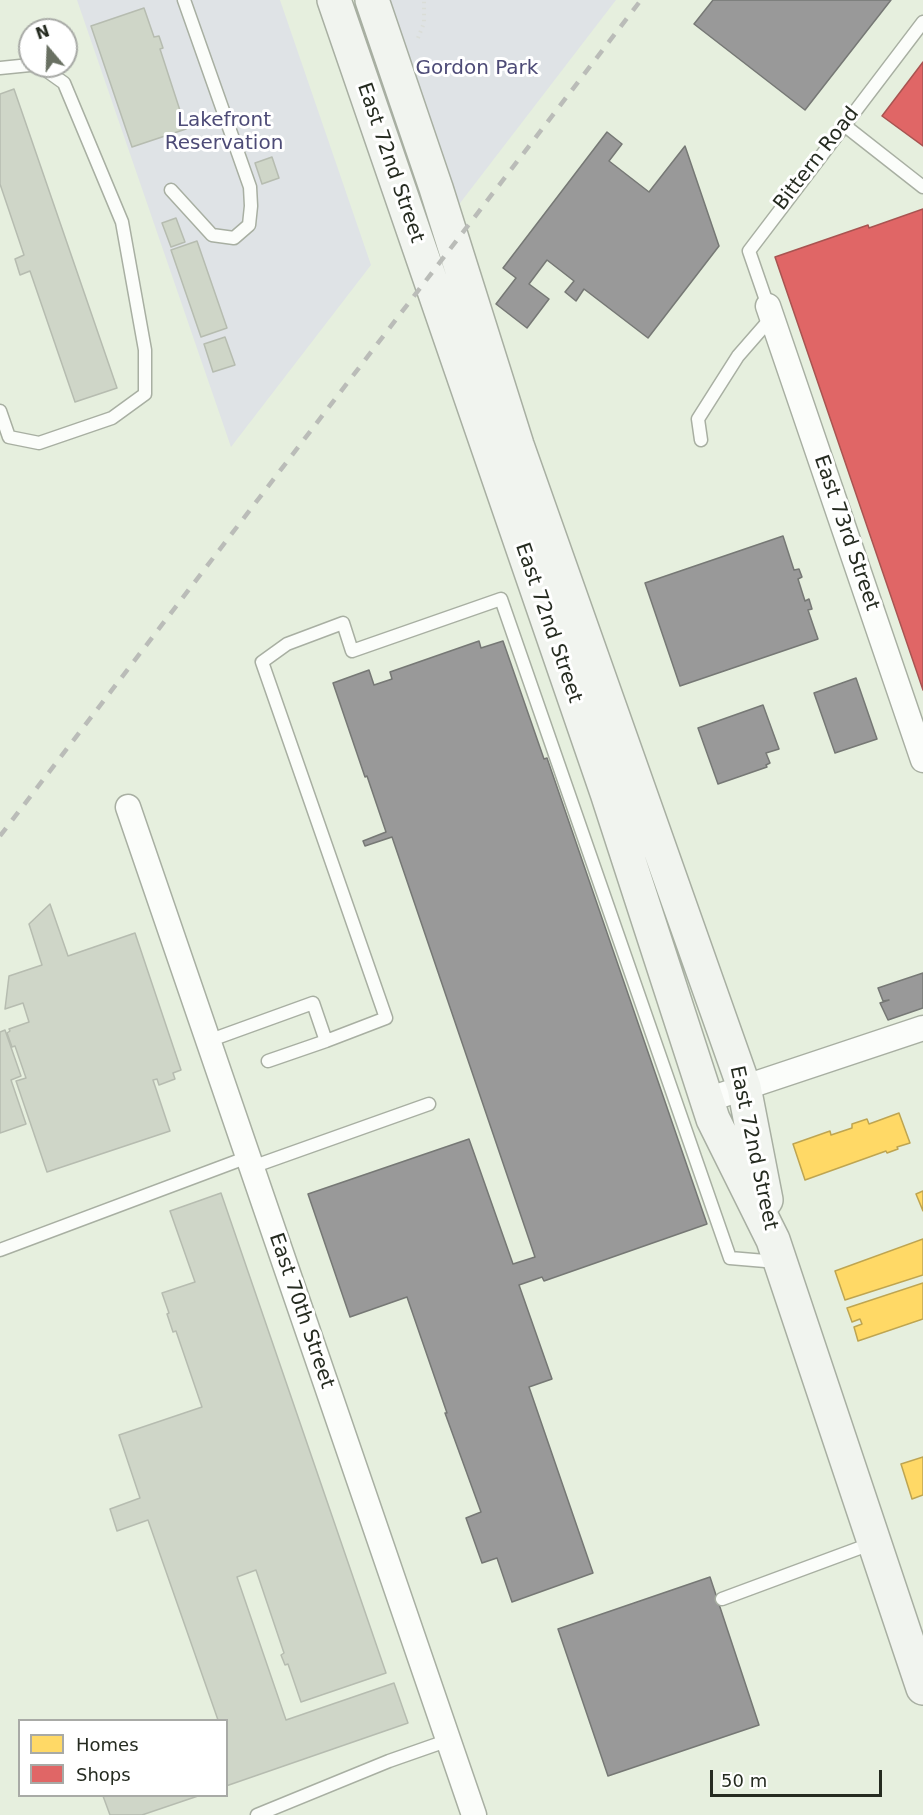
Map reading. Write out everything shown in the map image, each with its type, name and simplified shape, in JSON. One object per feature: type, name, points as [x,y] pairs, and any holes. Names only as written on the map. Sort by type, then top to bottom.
[{"type":"main road","name":"East 72nd Street","points":[[334,0],[607,794],[713,1119],[777,1251]]},
{"type":"main road","name":"East 72nd Street","points":[[372,0],[436,188],[517,445],[744,1087],[777,1251],[923,1688]]},
{"type":"street","name":"East 73rd Street","points":[[770,312],[923,760]]},
{"type":"street","name":"East 70th Street","points":[[128,807],[474,1815]]},
{"type":"street","points":[[707,1100],[923,1028]]},
{"type":"lane","points":[[171,190],[212,235],[234,238],[249,225],[250,187],[184,0]]},
{"type":"lane","name":"Bittern Road","points":[[770,312],[749,251],[923,22]]},
{"type":"lane","points":[[0,68],[18,66]]},
{"type":"lane","points":[[0,411],[9,437],[39,443],[112,418],[145,394],[145,350],[122,222],[64,83],[57,78]]},
{"type":"lane","points":[[844,125],[923,187]]},
{"type":"lane","points":[[701,440],[698,418],[770,312]]},
{"type":"lane","points":[[268,1061],[386,1018],[262,662],[287,644],[343,623],[352,651],[501,599],[730,1258],[777,1251]]},
{"type":"lane","points":[[208,1041],[313,1003],[326,1041]]},
{"type":"lane","points":[[0,1250],[250,1162],[429,1104]]},
{"type":"lane","points":[[722,1599],[874,1542]]},
{"type":"lane","points":[[257,1815],[389,1761],[449,1740]]},
{"type":"path","points":[[418,38],[423,23],[424,0]]},
{"type":"green space","name":"Lakefront Reservation","points":[[77,0],[280,0],[371,265],[231,447]]},
{"type":"green space","name":"Gordon Park","points":[[381,0],[616,0],[454,211]]},
{"type":"building: Homes","points":[[899,1113],[910,1143],[805,1180],[793,1144],[830,1131],[831,1135],[852,1128],[852,1124],[867,1119],[869,1124]]},
{"type":"building: Homes","points":[[923,1191],[923,1211],[916,1194]]},
{"type":"building: Homes","points":[[923,1239],[923,1275],[845,1300],[835,1271]]},
{"type":"building: Homes","points":[[923,1283],[923,1319],[858,1341],[854,1327],[862,1324],[860,1319],[852,1322],[847,1308]]},
{"type":"building: Homes","points":[[923,1457],[923,1495],[912,1499],[901,1464]]},
{"type":"building: Shops","points":[[923,62],[923,146],[882,116]]},
{"type":"building: Shops","points":[[923,209],[923,690],[775,257]]},
{"type":"building: Industry","points":[[713,0],[891,0],[805,110],[694,24]]},
{"type":"building: Industry","points":[[607,132],[622,144],[609,161],[649,192],[685,146],[719,246],[648,338],[584,289],[576,301],[565,292],[574,281],[547,260],[529,284],[549,299],[527,328],[496,304],[516,278],[503,268]]},
{"type":"building: Industry","points":[[783,536],[794,570],[799,569],[802,577],[798,579],[805,601],[809,599],[812,609],[808,610],[818,639],[680,686],[645,583]]},
{"type":"building: Industry","points":[[479,641],[481,648],[503,641],[544,759],[547,758],[707,1224],[544,1281],[542,1277],[519,1285],[552,1379],[529,1387],[593,1573],[512,1602],[497,1558],[482,1563],[466,1518],[481,1512],[445,1413],[447,1413],[407,1297],[350,1317],[308,1194],[469,1139],[513,1264],[535,1257],[392,837],[365,846],[363,841],[386,832],[333,683],[369,670],[374,685],[392,679],[390,672]]},
{"type":"building: Industry","points":[[856,678],[877,739],[835,753],[814,693]]},
{"type":"building: Industry","points":[[763,705],[779,749],[766,753],[770,763],[766,765],[767,767],[718,784],[698,728]]},
{"type":"building: Industry","points":[[923,973],[923,1008],[888,1020],[880,1003],[889,1000],[883,1001],[878,988]]},
{"type":"building: Industry","points":[[710,1577],[759,1725],[608,1776],[558,1629]]},
{"type":"building: Other","points":[[144,8],[154,37],[159,36],[163,48],[160,49],[186,129],[132,147],[91,26]]},
{"type":"building: Other","points":[[14,89],[117,388],[75,402],[30,271],[20,275],[15,259],[24,255],[0,184],[0,94]]},
{"type":"building: Other","points":[[272,157],[279,178],[262,184],[255,163]]},
{"type":"building: Other","points":[[176,218],[185,242],[171,247],[162,223]]},
{"type":"building: Other","points":[[197,241],[227,328],[201,337],[171,250]]},
{"type":"building: Other","points":[[225,337],[235,365],[213,372],[204,344]]},
{"type":"building: Other","points":[[50,904],[68,956],[135,933],[181,1070],[173,1073],[175,1079],[159,1085],[157,1079],[153,1080],[170,1131],[47,1172],[16,1081],[26,1078],[15,1046],[12,1047],[7,1033],[9,1029],[29,1022],[23,1003],[5,1009],[9,976],[42,965],[29,924]]},
{"type":"building: Other","points":[[5,1030],[21,1076],[11,1080],[26,1124],[0,1133],[0,1032]]},
{"type":"building: Other","points":[[221,1193],[386,1673],[301,1702],[288,1664],[285,1665],[281,1655],[284,1653],[256,1570],[237,1577],[286,1720],[394,1683],[408,1723],[228,1785],[228,1719],[218,1719],[148,1520],[117,1531],[110,1509],[140,1498],[119,1435],[202,1407],[176,1331],[173,1332],[162,1293],[195,1282],[170,1211]]},
{"type":"building: Other","points":[[103,1797],[195,1797],[142,1815],[110,1815]]},
{"type":"railway","points":[[0,836],[641,0]]}]
